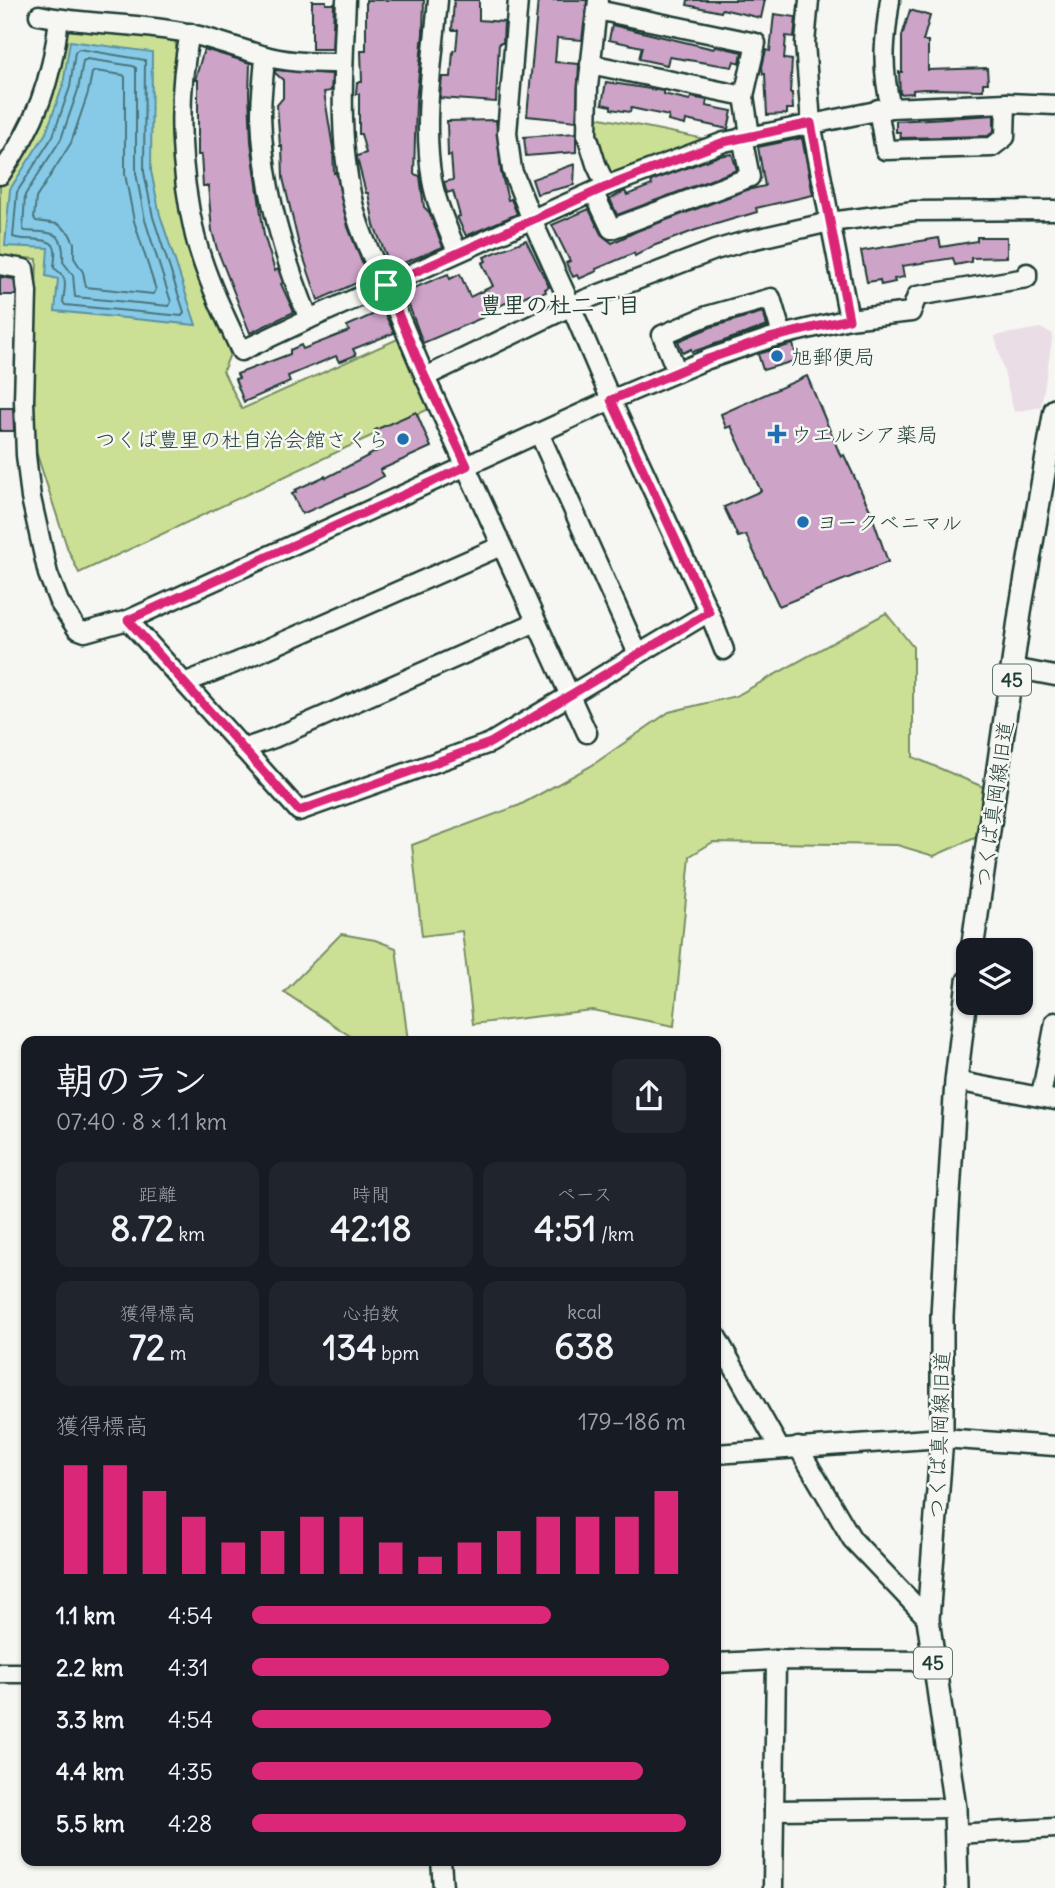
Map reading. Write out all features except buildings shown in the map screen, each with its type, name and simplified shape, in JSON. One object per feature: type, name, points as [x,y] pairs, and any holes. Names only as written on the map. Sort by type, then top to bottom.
[{"type":"main road","name":"つくば真岡線旧道","points":[[974,938],[1021,606],[1055,410]]},
{"type":"main road","name":"つくば真岡線旧道","points":[[957,1888],[955,1808],[928,1619],[942,1438],[943,1316],[956,1081],[964,1015]]},
{"type":"street","points":[[346,0],[346,164],[356,216],[425,377],[587,733]]},
{"type":"street","points":[[438,0],[426,125],[432,181],[457,252]]},
{"type":"street","points":[[519,0],[507,133],[512,170],[531,220],[724,650]]},
{"type":"street","points":[[808,0],[805,43],[811,123],[849,319]]},
{"type":"street","points":[[890,0],[883,50],[886,86],[885,150],[992,147],[1005,137],[1006,103]]},
{"type":"street","points":[[597,5],[756,43],[744,96],[750,177],[611,229],[587,135],[590,64],[597,5]]},
{"type":"street","points":[[39,15],[190,33],[265,56],[297,62],[344,64]]},
{"type":"street","points":[[0,175],[20,145],[38,108],[51,72],[59,19]]},
{"type":"street","points":[[190,33],[183,77],[183,145],[188,197],[196,238],[214,293],[241,351],[600,190],[724,142],[884,109],[1006,103],[1055,105]]},
{"type":"street","points":[[265,56],[261,113],[264,162],[293,281],[309,319]]},
{"type":"street","points":[[590,64],[744,96]]},
{"type":"street","points":[[425,377],[571,306],[715,250],[783,231],[914,211],[1055,210]]},
{"type":"street","points":[[0,265],[24,269],[27,292],[24,401],[26,455],[31,498],[48,573],[59,602],[77,629],[85,632],[128,620],[611,400],[708,359],[782,335],[849,319],[911,312],[917,296],[1027,278],[1027,273]]},
{"type":"street","points":[[677,372],[662,335],[707,316],[771,298],[782,335]]},
{"type":"street","points":[[539,433],[638,654]]},
{"type":"street","points":[[184,683],[501,546]]},
{"type":"street","points":[[128,620],[299,811],[490,743],[709,612]]},
{"type":"street","points":[[243,749],[274,738],[536,622]]},
{"type":"street","points":[[1013,668],[1055,676]]},
{"type":"street","points":[[956,1081],[1048,1099],[1055,1022]]},
{"type":"street","points":[[721,1344],[852,1539],[928,1619]]},
{"type":"street","points":[[721,1454],[942,1438],[1055,1446]]},
{"type":"street","points":[[773,1888],[776,1660]]},
{"type":"street","points":[[721,1663],[776,1660],[933,1661]]},
{"type":"street","points":[[0,1673],[21,1673]]},
{"type":"street","points":[[774,1810],[955,1808]]},
{"type":"street","points":[[957,1834],[1055,1828]]},
{"type":"street","points":[[441,1866],[443,1888]]},
{"type":"shaded area","points":[[1040,328],[1053,334],[1041,407],[1014,412],[995,336]]},
{"type":"green space","points":[[69,26],[175,38],[206,291],[230,354],[223,371],[242,409],[402,337],[433,407],[79,573],[68,550],[32,439],[37,259],[0,256],[0,180],[63,29]]},
{"type":"green space","points":[[596,117],[710,140],[618,177],[607,173],[596,140]]},
{"type":"green space","points":[[886,613],[913,647],[913,757],[1002,795],[1002,826],[934,856],[897,845],[713,842],[690,856],[674,1026],[592,1010],[473,1024],[462,931],[422,936],[412,845],[520,805],[591,766],[669,712],[736,696]]},
{"type":"green space","points":[[341,934],[375,940],[396,948],[407,1036],[350,1036],[284,992]]},
{"type":"water","points":[[70,41],[152,52],[151,171],[160,215],[196,325],[55,311],[58,279],[46,276],[48,248],[5,246],[10,189],[46,133],[63,85]]},
{"type":"place","name":"旭郵便局","points":[[777,356]]},
{"type":"place","name":"ウエルシア薬局","points":[[777,434]]},
{"type":"place","name":"つくば豊里の杜自治会館さくら","points":[[403,439]]},
{"type":"place","name":"ヨークベニマル","points":[[803,522]]},
{"type":"district","name":"豊里の杜二丁目","points":[[560,304]]},
{"type":"route","points":[[811,123],[849,319],[770,338],[708,359],[611,400],[709,612],[490,743],[299,811],[128,620],[467,466],[386,285],[606,187],[665,164],[724,142],[811,123]]}]
